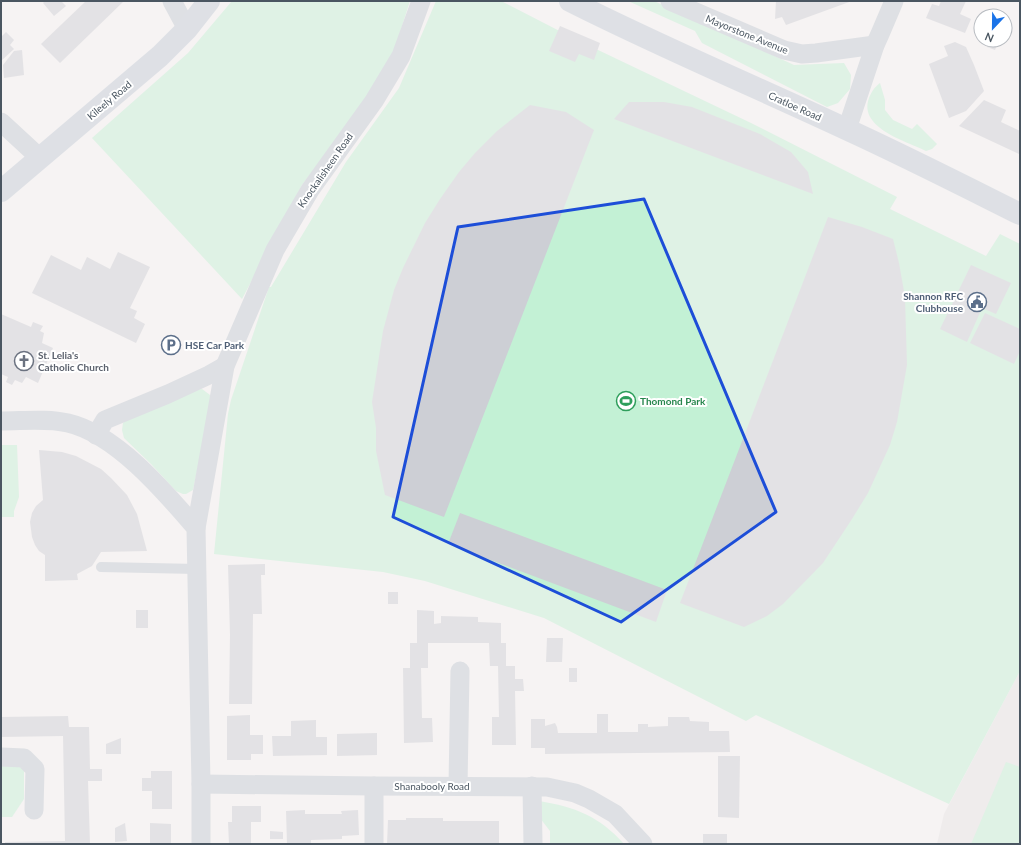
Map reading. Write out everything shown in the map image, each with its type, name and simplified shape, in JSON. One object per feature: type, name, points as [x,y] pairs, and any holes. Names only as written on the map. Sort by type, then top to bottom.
[{"type":"main road","name":"Kileely Road","points":[[1,191],[160,56],[187,29],[209,1]]},
{"type":"main road","name":"Cratloe Road","points":[[570,1],[679,54],[846,129],[1020,214]]},
{"type":"street","points":[[172,1],[187,29]]},
{"type":"street","name":"Knockalisheen Road","points":[[200,844],[202,784],[196,528],[225,366],[275,250],[310,190],[374,101],[401,56],[421,1]]},
{"type":"street","name":"Mayorstone Avenue","points":[[670,1],[784,50],[800,54],[816,54],[875,44]]},
{"type":"street","points":[[846,129],[875,44],[894,1]]},
{"type":"street","points":[[1,122],[40,158]]},
{"type":"street","points":[[96,434],[105,420],[168,394],[225,366]]},
{"type":"street","points":[[1,421],[52,421],[67,422],[82,426],[117,448],[135,463],[196,528]]},
{"type":"street","points":[[458,786],[460,671]]},
{"type":"street","points":[[1,757],[24,758],[35,769],[34,810]]},
{"type":"street","name":"Shanabooly Road","points":[[202,784],[547,787],[575,793],[615,814],[643,844]]},
{"type":"street","points":[[374,786],[374,844]]},
{"type":"street","points":[[532,786],[533,844]]},
{"type":"lane","points":[[102,567],[197,569]]},
{"type":"highlighted area","points":[[644,199],[776,512],[621,622],[393,517],[458,227]]},
{"type":"shaded area","points":[[1020,671],[1020,844],[937,844],[944,814]]},
{"type":"green space","points":[[232,1],[410,1],[395,48],[364,103],[302,185],[242,299],[92,138],[188,53]]},
{"type":"green space","name":"Thomond Park","points":[[436,1],[501,1],[575,39],[751,123],[897,197],[890,209],[986,256],[1000,234],[1020,244],[1020,671],[949,804],[756,715],[746,721],[544,618],[425,581],[383,572],[214,554],[228,414],[231,400],[269,287],[271,287],[346,162],[399,88]]},
{"type":"green space","points":[[628,1],[654,1],[794,65],[844,63],[851,75],[850,89],[838,103],[827,107],[702,43],[695,31]]},
{"type":"green space","points":[[880,83],[885,100],[885,110],[893,120],[912,129],[917,124],[937,144],[932,149],[926,151],[896,138],[886,132],[870,118],[867,108],[869,98],[873,90]]},
{"type":"green space","points":[[202,389],[210,395],[212,401],[193,490],[183,494],[176,491],[124,438],[122,430],[123,423],[126,419],[195,390]]},
{"type":"green space","points":[[1,445],[17,445],[19,497],[14,511],[14,517],[1,517]]},
{"type":"green space","points":[[1006,762],[1020,767],[1020,844],[971,844]]},
{"type":"green space","points":[[1,763],[17,765],[24,769],[24,799],[12,817],[1,817]]},
{"type":"green space","points":[[539,801],[564,806],[586,814],[605,826],[624,844],[550,844],[550,831],[540,818]]},
{"type":"building","points":[[45,1],[61,1],[66,6],[54,16],[43,3]]},
{"type":"building","points":[[86,1],[124,1],[60,63],[41,44]]},
{"type":"building","points":[[776,1],[852,1],[786,25],[782,17],[775,19]]},
{"type":"building","points":[[941,1],[966,1],[960,14],[971,19],[965,33],[926,18],[932,4],[939,6]]},
{"type":"building","points":[[560,26],[600,43],[594,60],[579,54],[575,62],[549,51]]},
{"type":"building","points":[[6,32],[14,40],[10,45],[14,49],[1,61],[1,37]]},
{"type":"building","points":[[955,42],[966,47],[984,91],[966,111],[949,118],[929,64],[948,56],[944,46]]},
{"type":"building","points":[[22,50],[24,75],[4,78],[3,65],[14,51]]},
{"type":"building","points":[[984,100],[1006,110],[1001,122],[1020,131],[1019,154],[959,126]]},
{"type":"building","points":[[629,102],[664,102],[692,107],[760,134],[791,152],[808,172],[813,194],[614,119]]},
{"type":"building","points":[[530,105],[566,112],[594,130],[444,517],[385,495],[376,451],[376,428],[372,402],[383,331],[394,290],[403,268],[425,223],[440,199],[459,172],[475,153],[497,131]]},
{"type":"building","points":[[828,217],[862,227],[893,239],[905,297],[907,365],[897,422],[890,445],[868,493],[823,563],[783,604],[767,616],[744,627],[680,603]]},
{"type":"building","points":[[118,252],[150,267],[130,308],[137,311],[134,318],[145,324],[136,343],[32,293],[51,255],[81,270],[87,257],[110,269]]},
{"type":"building","name":"Shannon RFC Clubhouse","points":[[971,265],[1011,283],[996,314],[982,308],[967,342],[940,329]]},
{"type":"building","points":[[985,313],[1020,329],[1020,351],[1014,364],[970,343]]},
{"type":"building","name":"St. Lelia's Catholic Church","points":[[1,314],[31,327],[33,322],[43,326],[40,331],[44,333],[42,343],[53,348],[38,383],[26,377],[22,383],[15,380],[12,385],[6,382],[8,377],[1,374]]},
{"type":"building","points":[[39,450],[62,452],[76,456],[101,469],[111,478],[127,495],[137,514],[147,551],[101,552],[92,566],[77,574],[78,580],[45,581],[45,555],[39,551],[35,545],[32,537],[30,522],[32,513],[36,506],[43,500]]},
{"type":"building","points":[[460,513],[667,590],[656,622],[448,544]]},
{"type":"building","points":[[265,564],[265,575],[261,575],[262,614],[253,614],[252,704],[229,704],[230,635],[228,565]]},
{"type":"building","points":[[388,592],[398,592],[398,604],[388,604]]},
{"type":"building","points":[[136,610],[148,610],[148,628],[136,628]]},
{"type":"building","points":[[417,610],[434,611],[434,624],[441,623],[441,616],[478,617],[478,622],[501,623],[501,643],[506,643],[506,666],[515,666],[515,679],[523,679],[524,691],[515,691],[516,745],[492,745],[492,717],[499,717],[498,666],[490,666],[489,643],[428,643],[428,668],[421,668],[422,718],[432,718],[433,742],[404,743],[403,668],[410,668],[410,643],[417,643]]},
{"type":"building","points":[[547,638],[563,638],[562,662],[546,662]]},
{"type":"building","points":[[569,668],[577,668],[577,682],[569,682]]},
{"type":"building","points":[[597,714],[608,714],[608,732],[638,732],[638,724],[648,724],[648,727],[668,726],[668,717],[689,717],[690,721],[709,722],[709,731],[729,731],[730,752],[545,754],[545,748],[531,748],[531,719],[545,719],[545,726],[555,723],[558,733],[597,733]]},
{"type":"building","points":[[250,715],[250,735],[263,735],[263,754],[251,754],[251,760],[227,760],[227,716]]},
{"type":"building","points":[[68,716],[69,727],[89,727],[90,769],[102,769],[102,781],[88,781],[90,844],[5,844],[5,842],[65,841],[63,736],[1,737],[1,717]]},
{"type":"building","points":[[316,720],[316,737],[327,737],[327,755],[273,756],[272,736],[291,736],[291,721]]},
{"type":"building","points":[[377,733],[377,755],[337,756],[337,734]]},
{"type":"building","points":[[121,738],[121,754],[106,754],[106,744]]},
{"type":"building","points":[[718,756],[740,756],[739,818],[718,817]]},
{"type":"building","points":[[151,771],[172,771],[172,809],[152,809],[152,791],[142,791],[142,778],[151,778]]},
{"type":"building","points":[[232,806],[261,806],[261,822],[251,822],[251,844],[229,844],[228,822],[232,822]]},
{"type":"building","points":[[305,810],[305,814],[342,814],[341,811],[358,810],[359,835],[342,836],[342,839],[311,840],[311,844],[287,844],[286,811]]},
{"type":"building","points":[[406,818],[443,818],[443,821],[499,821],[499,844],[387,844],[388,820],[406,820]]},
{"type":"building","points":[[125,823],[127,841],[115,842],[115,828]]},
{"type":"building","points":[[150,823],[171,824],[171,844],[150,844]]},
{"type":"building","points":[[270,831],[283,832],[283,839],[270,839]]},
{"type":"building","points":[[703,834],[727,834],[727,844],[703,844]]},
{"type":"place","name":"Shannon RFC Clubhouse","points":[[977,302]]},
{"type":"place","name":"HSE Car Park","points":[[171,345]]},
{"type":"place","name":"St. Lelia's Catholic Church","points":[[24,361]]},
{"type":"place","name":"Thomond Park","points":[[626,401]]}]
